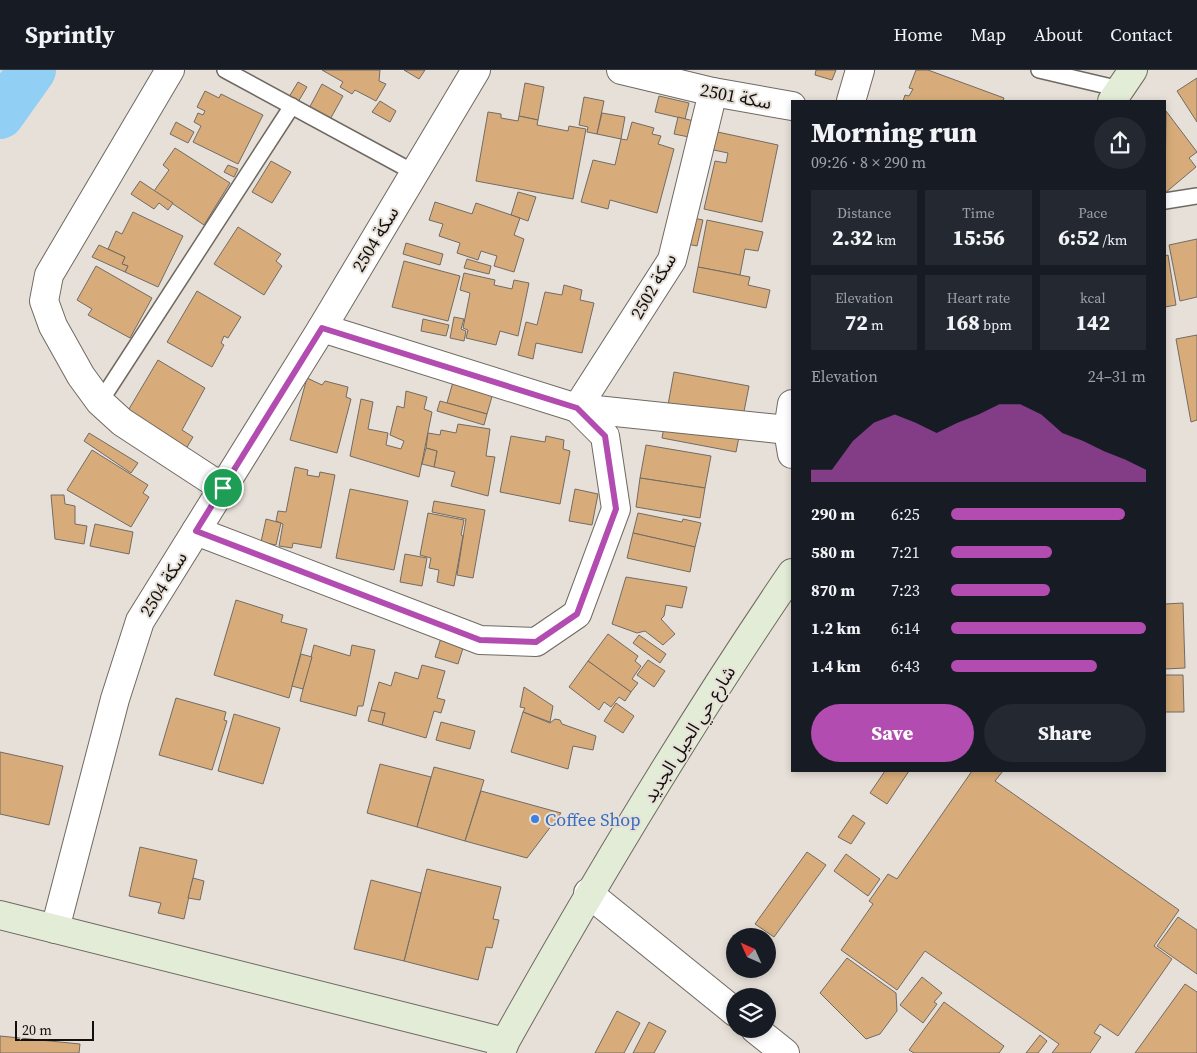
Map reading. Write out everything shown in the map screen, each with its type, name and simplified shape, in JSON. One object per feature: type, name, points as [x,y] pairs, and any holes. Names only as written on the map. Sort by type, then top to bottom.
[{"type":"street","points":[[170,70],[49,275],[44,301],[53,326],[81,376],[100,402],[122,422],[223,488]]},
{"type":"street","name":"سكة 2504","points":[[55,929],[115,699],[140,621],[322,328],[476,70]]},
{"type":"street","name":"سكة 2501","points":[[621,70],[713,92],[791,106]]},
{"type":"street","points":[[852,100],[860,70]]},
{"type":"street","name":"سكة 2502","points":[[577,408],[672,260],[713,92]]},
{"type":"street","points":[[322,328],[577,408],[791,429]]},
{"type":"street","points":[[196,531],[480,640],[536,642],[577,614],[616,509],[605,436],[577,408]]},
{"type":"street","name":"شارع حي الحيل الجديد","points":[[503,1048],[588,893],[791,574]]},
{"type":"street","points":[[588,893],[726,1005]]},
{"type":"street","points":[[0,915],[503,1048]]},
{"type":"street","points":[[766,1038],[785,1053]]},
{"type":"lane","points":[[226,70],[415,172]]},
{"type":"lane","points":[[1039,70],[1122,87]]},
{"type":"lane","points":[[100,402],[292,106]]},
{"type":"lane","points":[[1166,201],[1197,196]]},
{"type":"building","points":[[322,70],[380,70],[379,81],[386,84],[376,101],[355,90],[352,94],[340,87],[343,82]]},
{"type":"building","points":[[404,70],[425,70],[419,79]]},
{"type":"building","points":[[816,70],[836,70],[832,80],[815,75]]},
{"type":"building","points":[[916,70],[928,70],[1004,98],[1003,100],[903,100],[905,95],[909,96],[913,89],[909,88]]},
{"type":"building","points":[[1197,78],[1197,122],[1177,91]]},
{"type":"building","points":[[298,82],[307,87],[295,107],[286,102]]},
{"type":"building","points":[[525,83],[544,87],[538,120],[519,116]]},
{"type":"building","points":[[322,84],[343,96],[327,125],[306,114]]},
{"type":"building","points":[[205,91],[219,98],[221,94],[263,115],[238,164],[193,142],[201,126],[194,122],[198,113],[203,115],[205,111],[197,107]]},
{"type":"building","points":[[659,96],[689,103],[685,119],[655,112]]},
{"type":"building","points":[[584,97],[604,101],[597,134],[587,132],[588,127],[579,125]]},
{"type":"building","points":[[380,101],[396,111],[390,122],[372,112]]},
{"type":"building","points":[[1166,111],[1197,152],[1189,158],[1196,167],[1166,192]]},
{"type":"building","points":[[488,112],[501,114],[501,118],[518,121],[519,116],[538,120],[537,125],[568,131],[569,126],[586,129],[573,199],[476,181]]},
{"type":"building","points":[[602,113],[625,117],[621,139],[597,134]]},
{"type":"building","points":[[678,117],[694,121],[689,137],[674,134]]},
{"type":"building","points":[[176,122],[194,132],[188,143],[170,134]]},
{"type":"building","points":[[632,122],[654,128],[652,134],[661,136],[658,144],[674,149],[657,213],[610,200],[608,209],[581,202],[593,160],[615,165],[621,139],[627,140]]},
{"type":"building","points":[[713,131],[778,145],[762,222],[704,209],[715,161],[726,163],[728,153],[709,149]]},
{"type":"building","points":[[175,148],[230,183],[204,225],[154,191],[169,170],[163,165]]},
{"type":"building","points":[[271,161],[291,172],[272,203],[252,192]]},
{"type":"building","points":[[228,165],[238,169],[234,177],[224,172]]},
{"type":"building","points":[[140,181],[173,203],[168,210],[159,203],[154,209],[131,194]]},
{"type":"building","points":[[518,192],[536,197],[528,221],[511,215]]},
{"type":"building","points":[[435,202],[472,214],[476,203],[520,218],[514,235],[524,239],[514,272],[494,266],[497,256],[481,251],[478,260],[457,253],[460,243],[439,236],[443,224],[429,220]]},
{"type":"building","points":[[133,212],[183,236],[158,287],[125,272],[128,266],[122,264],[125,257],[108,249],[116,231],[122,234]]},
{"type":"building","points":[[693,218],[703,220],[697,246],[687,244]]},
{"type":"building","points":[[707,220],[763,232],[758,251],[745,249],[740,275],[698,267]]},
{"type":"building","points":[[238,227],[281,254],[276,261],[282,266],[264,295],[214,264]]},
{"type":"building","points":[[1197,239],[1197,297],[1180,301],[1169,245]]},
{"type":"building","points":[[406,243],[443,254],[440,265],[403,254]]},
{"type":"building","points":[[99,245],[125,257],[122,264],[128,266],[125,272],[92,257]]},
{"type":"building","points":[[1168,255],[1176,305],[1166,307],[1166,256]]},
{"type":"building","points":[[467,259],[491,266],[489,274],[464,268]]},
{"type":"building","points":[[404,261],[460,276],[448,321],[392,307]]},
{"type":"building","points":[[96,266],[152,298],[130,338],[88,315],[92,309],[77,300]]},
{"type":"building","points":[[698,267],[750,277],[748,285],[770,290],[766,308],[693,292]]},
{"type":"building","points":[[464,273],[495,280],[494,285],[512,289],[514,280],[529,283],[518,336],[500,331],[496,345],[466,338],[468,330],[463,328],[470,293],[460,290]]},
{"type":"building","points":[[564,285],[582,290],[580,300],[594,303],[582,353],[536,343],[533,359],[518,355],[526,322],[537,325],[545,292],[562,295]]},
{"type":"building","points":[[197,291],[241,317],[228,338],[224,336],[221,343],[224,345],[212,367],[167,342]]},
{"type":"building","points":[[454,317],[464,319],[461,329],[466,331],[464,341],[450,338]]},
{"type":"building","points":[[423,319],[449,325],[446,336],[421,331]]},
{"type":"building","points":[[1197,335],[1197,420],[1191,422],[1176,339]]},
{"type":"building","points":[[158,360],[205,388],[182,430],[193,437],[183,454],[126,414]]},
{"type":"building","points":[[674,372],[749,386],[736,452],[662,438]]},
{"type":"building","points":[[307,378],[322,385],[325,381],[348,387],[346,397],[351,399],[337,453],[290,440]]},
{"type":"building","points":[[453,382],[493,393],[487,414],[447,403]]},
{"type":"building","points":[[406,391],[427,397],[424,409],[432,412],[419,477],[350,456],[361,399],[373,402],[368,429],[388,433],[386,445],[401,449],[404,441],[390,435],[397,406],[404,408]]},
{"type":"building","points":[[440,401],[487,414],[484,425],[437,411]]},
{"type":"building","points":[[458,424],[490,429],[486,456],[495,457],[488,496],[451,486],[455,472],[434,467],[437,451],[426,448],[428,433],[440,435],[441,430],[456,433]]},
{"type":"building","points":[[89,433],[138,463],[131,473],[84,441]]},
{"type":"building","points":[[511,436],[545,442],[546,436],[564,440],[563,449],[570,451],[560,504],[500,492]]},
{"type":"building","points":[[646,445],[711,456],[705,488],[640,478]]},
{"type":"building","points":[[426,448],[437,451],[434,467],[422,464]]},
{"type":"building","points":[[92,450],[148,485],[143,493],[149,497],[131,527],[67,490]]},
{"type":"building","points":[[295,467],[308,470],[307,475],[319,477],[320,472],[335,475],[321,548],[293,543],[292,548],[279,546],[283,524],[276,521],[278,511],[286,512]]},
{"type":"building","points":[[640,478],[705,488],[700,518],[636,507]]},
{"type":"building","points":[[350,489],[408,501],[394,570],[336,558]]},
{"type":"building","points":[[575,489],[598,494],[592,525],[569,521]]},
{"type":"building","points":[[51,495],[64,495],[65,504],[75,506],[75,524],[87,526],[84,544],[55,539]]},
{"type":"building","points":[[434,501],[485,510],[473,578],[457,575],[466,519],[432,512]]},
{"type":"building","points":[[428,513],[464,520],[454,586],[437,582],[439,570],[429,568],[431,558],[420,555]]},
{"type":"building","points":[[638,513],[682,522],[683,519],[701,523],[695,547],[633,533]]},
{"type":"building","points":[[266,519],[281,523],[276,545],[261,542]]},
{"type":"building","points":[[95,524],[133,532],[129,554],[90,546]]},
{"type":"building","points":[[633,533],[695,547],[690,572],[627,558]]},
{"type":"building","points":[[405,554],[427,558],[422,586],[400,582]]},
{"type":"building","points":[[626,577],[687,587],[682,608],[666,605],[664,616],[661,619],[675,634],[663,645],[645,631],[637,633],[612,624]]},
{"type":"building","points":[[236,600],[283,615],[281,622],[307,629],[289,698],[214,675]]},
{"type":"building","points":[[1183,603],[1185,668],[1166,669],[1166,604]]},
{"type":"building","points":[[608,634],[638,656],[635,661],[641,666],[632,679],[638,683],[631,692],[588,661]]},
{"type":"building","points":[[639,635],[666,654],[660,663],[633,643]]},
{"type":"building","points":[[441,638],[464,645],[458,664],[435,657]]},
{"type":"building","points":[[314,645],[350,656],[352,645],[375,650],[363,706],[358,706],[356,716],[300,701]]},
{"type":"building","points":[[301,654],[312,657],[303,689],[292,686]]},
{"type":"building","points":[[648,660],[665,671],[654,687],[637,675]]},
{"type":"building","points":[[588,661],[631,692],[625,701],[619,697],[611,707],[604,702],[599,710],[569,687]]},
{"type":"building","points":[[422,665],[445,671],[437,698],[445,700],[441,713],[434,711],[426,738],[382,725],[385,713],[371,710],[379,682],[391,686],[395,672],[418,679]]},
{"type":"building","points":[[1166,675],[1183,675],[1184,712],[1166,712]]},
{"type":"building","points":[[524,687],[553,706],[550,722],[523,712],[525,708],[520,707]]},
{"type":"building","points":[[176,698],[226,712],[224,720],[227,721],[212,770],[159,755]]},
{"type":"building","points":[[616,703],[634,716],[623,733],[604,721]]},
{"type":"building","points":[[371,710],[385,713],[382,725],[368,721]]},
{"type":"building","points":[[523,712],[550,723],[555,719],[560,720],[562,724],[596,736],[593,750],[573,746],[568,769],[511,752]]},
{"type":"building","points":[[234,714],[280,728],[263,784],[218,771]]},
{"type":"building","points":[[441,722],[475,731],[470,749],[436,740]]},
{"type":"building","points":[[0,752],[63,766],[49,825],[0,814]]},
{"type":"building","points":[[380,764],[431,777],[417,827],[367,813]]},
{"type":"building","points":[[434,767],[484,780],[465,841],[417,827]]},
{"type":"building","points":[[884,772],[908,772],[887,804],[870,793]]},
{"type":"building","points":[[971,772],[1002,772],[995,781],[1179,910],[1154,946],[1172,959],[1118,1036],[1100,1024],[1094,1033],[1101,1037],[1090,1053],[1052,1053],[1059,1044],[925,951],[897,990],[841,950],[873,904],[869,901],[888,874],[897,879]]},
{"type":"building","points":[[481,791],[561,813],[527,858],[465,841]]},
{"type":"building","points":[[853,815],[865,823],[851,844],[838,837]]},
{"type":"building","points":[[140,847],[197,860],[184,919],[158,913],[161,903],[129,896]]},
{"type":"building","points":[[807,852],[826,865],[776,934],[776,928],[761,928],[755,924]]},
{"type":"building","points":[[846,854],[880,879],[868,896],[834,871]]},
{"type":"building","points":[[427,869],[501,887],[493,919],[499,920],[492,948],[486,947],[478,980],[404,961]]},
{"type":"building","points":[[193,878],[204,881],[200,900],[188,898]]},
{"type":"building","points":[[371,880],[421,893],[404,961],[354,949]]},
{"type":"building","points":[[1178,917],[1197,930],[1197,974],[1157,946]]},
{"type":"building","points":[[847,958],[896,993],[897,1011],[880,1034],[866,1039],[820,993]]},
{"type":"building","points":[[922,977],[942,993],[934,1002],[937,1004],[923,1023],[900,1005]]},
{"type":"building","points":[[1185,984],[1197,992],[1197,1053],[1135,1053]]},
{"type":"building","points":[[944,1002],[1004,1046],[999,1053],[914,1053],[909,1050]]},
{"type":"building","points":[[617,1011],[640,1023],[624,1053],[595,1053]]},
{"type":"building","points":[[649,1022],[666,1031],[654,1053],[633,1053]]},
{"type":"building","points":[[1040,1035],[1047,1041],[1038,1053],[1026,1053]]},
{"type":"building","points":[[0,1036],[80,1044],[79,1053],[0,1053]]},
{"type":"waterway","points":[[0,115],[32,70]]},
{"type":"place","name":"Coffee Shop","points":[[535,819]]},
{"type":"route","points":[[322,328],[577,408],[605,436],[616,509],[577,614],[536,642],[480,640],[196,531],[223,488],[322,328]]}]
